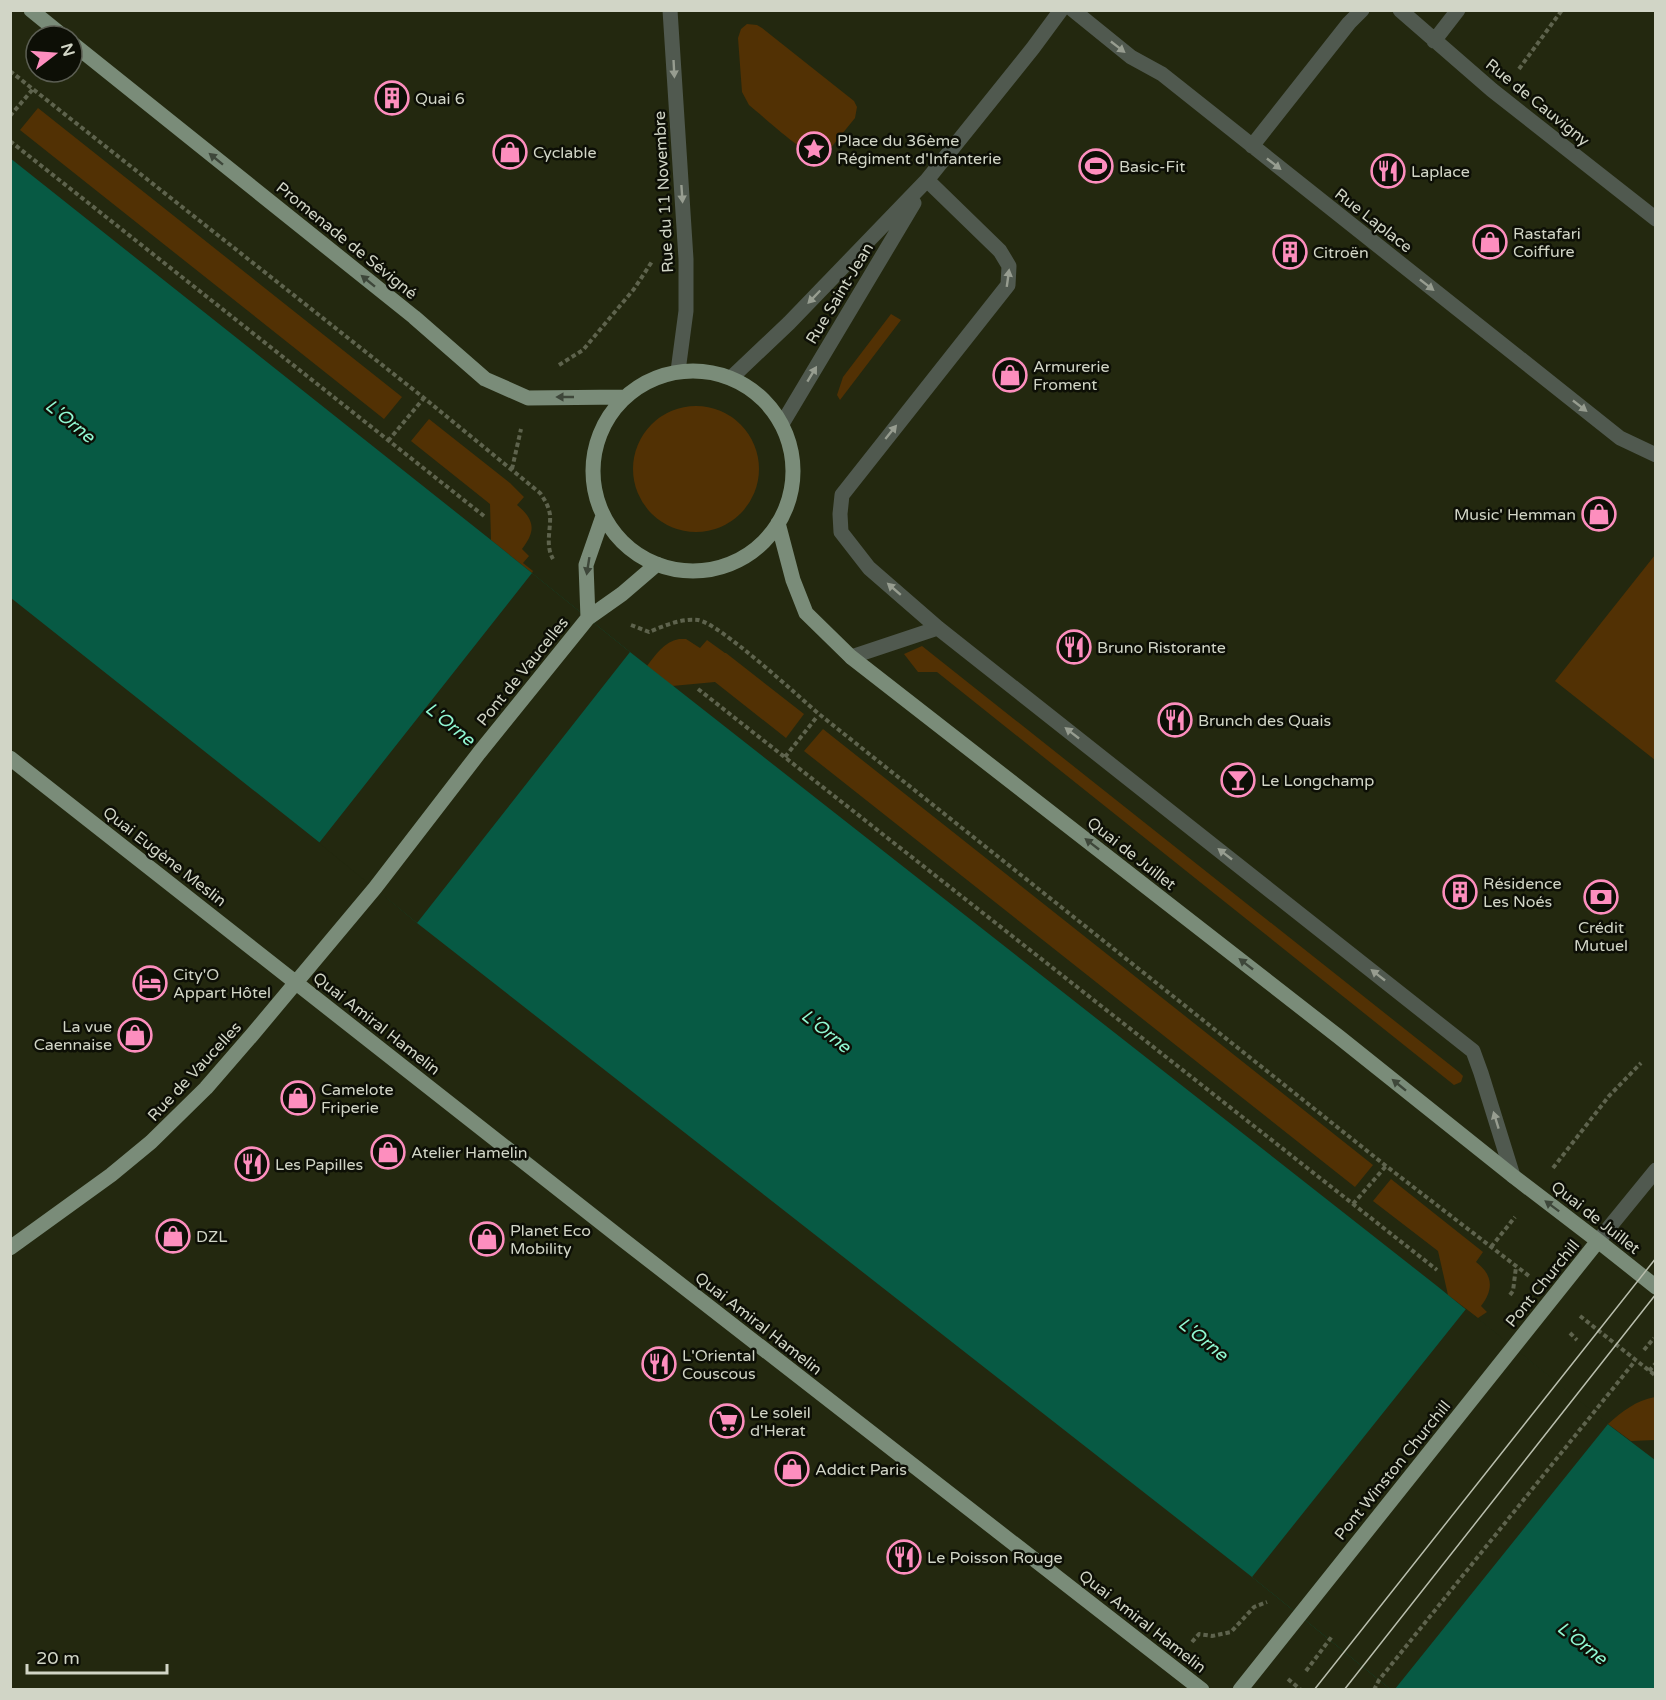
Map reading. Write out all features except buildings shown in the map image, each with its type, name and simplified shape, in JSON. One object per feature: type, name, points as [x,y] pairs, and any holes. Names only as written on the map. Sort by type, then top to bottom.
[{"type":"main road","points":[[31,10],[48,24]]},
{"type":"main road","name":"Promenade de Sévigné","points":[[84,54],[414,317],[485,379],[528,398],[624,397]]},
{"type":"main road","points":[[696,369],[731,378],[761,396],[773,410],[782,424],[790,447],[794,467],[792,492],[778,523],[771,536],[755,551],[735,563],[713,570],[690,572],[647,561],[629,549],[614,533],[603,516],[594,492],[593,468],[596,445],[606,423],[624,397],[645,383],[663,375],[696,369]]},
{"type":"main road","name":"Pont de Vaucelles","points":[[588,618],[586,565],[603,516]]},
{"type":"main road","name":"Quai de Juillet","points":[[778,523],[793,580],[806,613],[851,657],[1656,1287]]},
{"type":"main road","name":"Pont de Vaucelles","points":[[375,888],[479,753],[588,618],[622,594],[657,564]]},
{"type":"main road","name":"Quai Eugène Meslin","points":[[10,758],[296,982]]},
{"type":"main road","name":"Rue de Vaucelles","points":[[10,1248],[111,1175],[151,1142],[230,1062],[375,888]]},
{"type":"main road","name":"Quai Amiral Hamelin","points":[[296,982],[622,1239],[1202,1689]]},
{"type":"main road","name":"Pont Churchill","points":[[1513,1347],[1599,1241]]},
{"type":"main road","name":"Pont Winston Churchill","points":[[1240,1689],[1513,1347]]},
{"type":"street","name":"Rue du 11 Novembre","points":[[670,10],[686,259],[686,311],[678,371]]},
{"type":"street","name":"Rue Saint-Jean","points":[[731,378],[789,323],[927,180],[1060,10]]},
{"type":"street","name":"Rue Laplace","points":[[1073,10],[1131,57],[1162,74],[1620,438],[1656,455]]},
{"type":"street","points":[[1252,146],[1349,23],[1362,10]]},
{"type":"street","name":"Rue de Cauvigny","points":[[1400,10],[1492,90],[1656,219]]},
{"type":"street","points":[[1434,41],[1458,10]]},
{"type":"street","name":"Rue Saint-Jean","points":[[782,424],[927,180]]},
{"type":"street","points":[[927,180],[1000,251],[1009,266],[1008,285],[842,495],[841,532],[869,568],[938,628],[1473,1051],[1513,1176]]},
{"type":"street","points":[[851,657],[938,628]]},
{"type":"street","points":[[1599,1241],[1656,1170]]},
{"type":"path","points":[[1519,69],[1562,10]]},
{"type":"path","points":[[10,71],[424,398],[540,493],[547,503],[550,514],[550,553],[555,562]]},
{"type":"path","points":[[10,116],[33,89]]},
{"type":"path","points":[[10,141],[484,516]]},
{"type":"path","points":[[557,366],[583,350],[634,289],[655,258]]},
{"type":"path","points":[[388,441],[424,398]]},
{"type":"path","points":[[512,469],[518,446]]},
{"type":"path","points":[[627,622],[634,628],[649,632],[665,626],[699,620],[716,629],[1386,1166],[1526,1274]]},
{"type":"path","points":[[698,689],[1437,1270]]},
{"type":"path","points":[[785,757],[816,718]]},
{"type":"path","points":[[1560,1159],[1609,1096],[1641,1063]]},
{"type":"path","points":[[1353,1204],[1386,1166]]},
{"type":"path","points":[[1491,1247],[1511,1222]]},
{"type":"path","points":[[1507,1300],[1513,1291],[1516,1267]]},
{"type":"path","points":[[1579,1316],[1656,1376]]},
{"type":"path","points":[[1570,1333],[1577,1340]]},
{"type":"path","points":[[1644,1350],[1654,1338]]},
{"type":"path","points":[[1374,1689],[1635,1361]]},
{"type":"path","points":[[1649,1371],[1656,1363]]},
{"type":"path","points":[[1199,1634],[1212,1636],[1231,1632],[1254,1606],[1266,1603],[1274,1596]]},
{"type":"path","points":[[1305,1671],[1333,1635]]},
{"type":"shaded area","points":[[747,24],[762,28],[854,101],[857,107],[855,118],[825,155],[821,157],[805,150],[749,105],[742,92],[738,38],[741,29]]},
{"type":"shaded area","points":[[38,108],[402,397],[384,419],[20,130]]},
{"type":"shaded area","points":[[891,314],[901,320],[840,400],[837,395],[843,377]]},
{"type":"shaded area","points":[[696,406],[720,411],[740,425],[754,445],[759,469],[754,493],[740,513],[720,527],[696,532],[672,527],[652,513],[638,493],[633,469],[638,445],[652,425],[672,411]]},
{"type":"shaded area","points":[[429,419],[510,483],[524,497],[517,505],[523,510],[532,526],[530,537],[522,549],[529,556],[523,563],[533,571],[532,573],[491,540],[490,504],[411,441]]},
{"type":"shaded area","points":[[1655,555],[1655,760],[1555,681]]},
{"type":"shaded area","points":[[679,639],[686,639],[700,648],[707,640],[804,714],[786,738],[715,682],[672,686],[647,666],[665,646]]},
{"type":"shaded area","points":[[922,646],[1459,1072],[1463,1076],[1461,1082],[1454,1085],[937,672],[918,672],[904,654]]},
{"type":"shaded area","points":[[823,729],[1373,1165],[1355,1187],[804,751]]},
{"type":"shaded area","points":[[1391,1179],[1483,1252],[1476,1262],[1486,1272],[1490,1283],[1488,1294],[1481,1306],[1487,1312],[1478,1318],[1448,1295],[1438,1251],[1373,1201]]},
{"type":"shaded area","points":[[1655,1397],[1655,1440],[1631,1441],[1608,1424],[1630,1407]]},
{"type":"water","name":"L'Orne","points":[[10,158],[630,652],[1655,1460],[1655,1689],[1390,1689],[1252,1577],[417,923],[329,850],[11,598]]},
{"type":"pier","points":[[532,573],[630,652],[417,923],[319,843]]},
{"type":"pier","points":[[1466,1309],[1608,1424],[1395,1689],[1390,1689],[1252,1577]]},
{"type":"tram line","points":[[1314,1690],[1656,1258]]},
{"type":"tram line","points":[[1344,1690],[1656,1294]]},
{"type":"place","name":"Quai 6","points":[[392,98]]},
{"type":"place","name":"Place du 36ème Régiment d'Infanterie","points":[[814,149]]},
{"type":"place","name":"Cyclable","points":[[510,152]]},
{"type":"place","name":"Basic-Fit","points":[[1096,166]]},
{"type":"place","name":"Laplace","points":[[1388,171]]},
{"type":"place","name":"Rastafari Coiffure","points":[[1490,242]]},
{"type":"place","name":"Citroën","points":[[1290,252]]},
{"type":"place","name":"Armurerie Froment","points":[[1010,375]]},
{"type":"place","name":"Music' Hemman","points":[[1599,514]]},
{"type":"place","name":"Bruno Ristorante","points":[[1074,647]]},
{"type":"place","name":"Brunch des Quais","points":[[1175,720]]},
{"type":"place","name":"Le Longchamp","points":[[1238,780]]},
{"type":"place","name":"Résidence Les Noés","points":[[1460,892]]},
{"type":"place","name":"Crédit Mutuel","points":[[1601,897]]},
{"type":"place","name":"City'O Appart Hôtel","points":[[150,983]]},
{"type":"place","name":"La vue Caennaise","points":[[135,1035]]},
{"type":"place","name":"Camelote Friperie","points":[[298,1098]]},
{"type":"place","name":"Atelier Hamelin","points":[[388,1152]]},
{"type":"place","name":"Les Papilles","points":[[252,1164]]},
{"type":"place","name":"DZL","points":[[173,1236]]},
{"type":"place","name":"Planet Eco Mobility","points":[[487,1239]]},
{"type":"place","name":"L'Oriental Couscous","points":[[659,1364]]},
{"type":"place","name":"Le soleil d'Herat","points":[[727,1421]]},
{"type":"place","name":"Addict Paris","points":[[792,1469]]},
{"type":"place","name":"Le Poisson Rouge","points":[[904,1557]]}]
